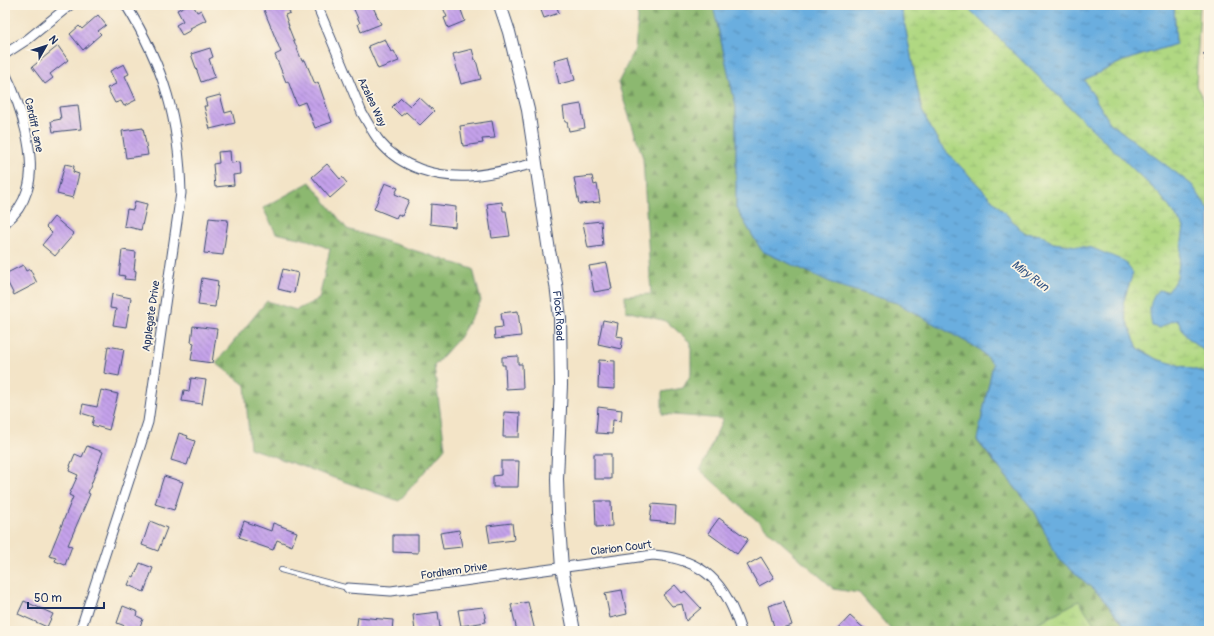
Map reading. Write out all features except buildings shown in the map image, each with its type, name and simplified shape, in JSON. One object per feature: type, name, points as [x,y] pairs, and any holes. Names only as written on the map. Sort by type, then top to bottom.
[{"type":"street","points":[[5,54],[28,39],[70,5]]},
{"type":"street","name":"Applegate Drive","points":[[80,631],[148,422],[181,193],[176,126],[169,99],[152,50],[139,25],[126,5]]},
{"type":"street","name":"Azalea Way","points":[[318,5],[362,113],[371,130],[391,153],[404,162],[422,170],[451,176],[471,176],[536,163]]},
{"type":"street","name":"Flock Road","points":[[500,5],[517,63],[528,110],[556,284],[560,318],[561,385],[557,479],[558,512],[562,568],[574,631]]},
{"type":"street","name":"Cardiff Lane","points":[[5,73],[14,92],[27,138],[30,178],[22,203],[15,214],[5,224]]},
{"type":"street","name":"Clarion Court","points":[[562,568],[653,555],[668,556],[683,560],[710,576],[719,586],[728,598],[735,612],[741,631]]},
{"type":"street","name":"Fordham Drive","points":[[348,588],[391,591],[562,568]]},
{"type":"lane","points":[[280,570],[348,588]]},
{"type":"path","points":[[1204,53],[1209,74]]},
{"type":"green space","points":[[635,5],[713,5],[736,107],[736,208],[762,251],[839,286],[897,303],[979,349],[993,364],[977,441],[1035,512],[1058,558],[1101,596],[1129,631],[1099,631],[1079,601],[1022,631],[892,631],[859,593],[834,589],[700,470],[723,419],[662,414],[662,392],[683,388],[691,374],[691,343],[666,321],[626,311],[625,296],[651,294],[643,158],[618,83],[635,49],[638,18]]},
{"type":"green space","points":[[903,5],[965,5],[1161,196],[1184,227],[1177,278],[1168,292],[1160,328],[1171,321],[1178,320],[1186,336],[1209,355],[1209,376],[1203,372],[1156,359],[1138,348],[1126,319],[1123,303],[1133,273],[1092,248],[1053,243],[1041,235],[1024,233],[940,145],[922,111],[902,11]]},
{"type":"green space","points":[[1174,5],[1200,5],[1196,86],[1209,110],[1209,210],[1192,185],[1110,123],[1084,80],[1123,61],[1176,44]]},
{"type":"green space","points":[[310,182],[347,229],[473,269],[481,301],[459,338],[434,366],[445,448],[399,501],[250,448],[245,385],[216,363],[267,301],[296,310],[319,299],[330,249],[308,240],[276,233],[263,208]]},
{"type":"green space","points":[[1079,601],[1099,631],[1022,631]]},
{"type":"water","name":"Miry Run","points":[[713,5],[903,5],[902,11],[922,111],[940,145],[1024,233],[1041,235],[1053,243],[1092,248],[1124,261],[1133,273],[1123,303],[1126,319],[1138,348],[1156,359],[1203,372],[1209,376],[1209,631],[1129,631],[1101,596],[1058,558],[1035,512],[977,440],[993,364],[979,349],[897,303],[839,286],[762,251],[736,208],[736,107]]},
{"type":"water","points":[[965,5],[1174,5],[1176,44],[1123,61],[1084,80],[1110,123],[1192,185],[1209,210],[1209,355],[1186,336],[1178,320],[1171,321],[1160,328],[1152,326],[1150,307],[1152,299],[1158,290],[1168,291],[1177,278],[1184,227],[1161,196]]}]
